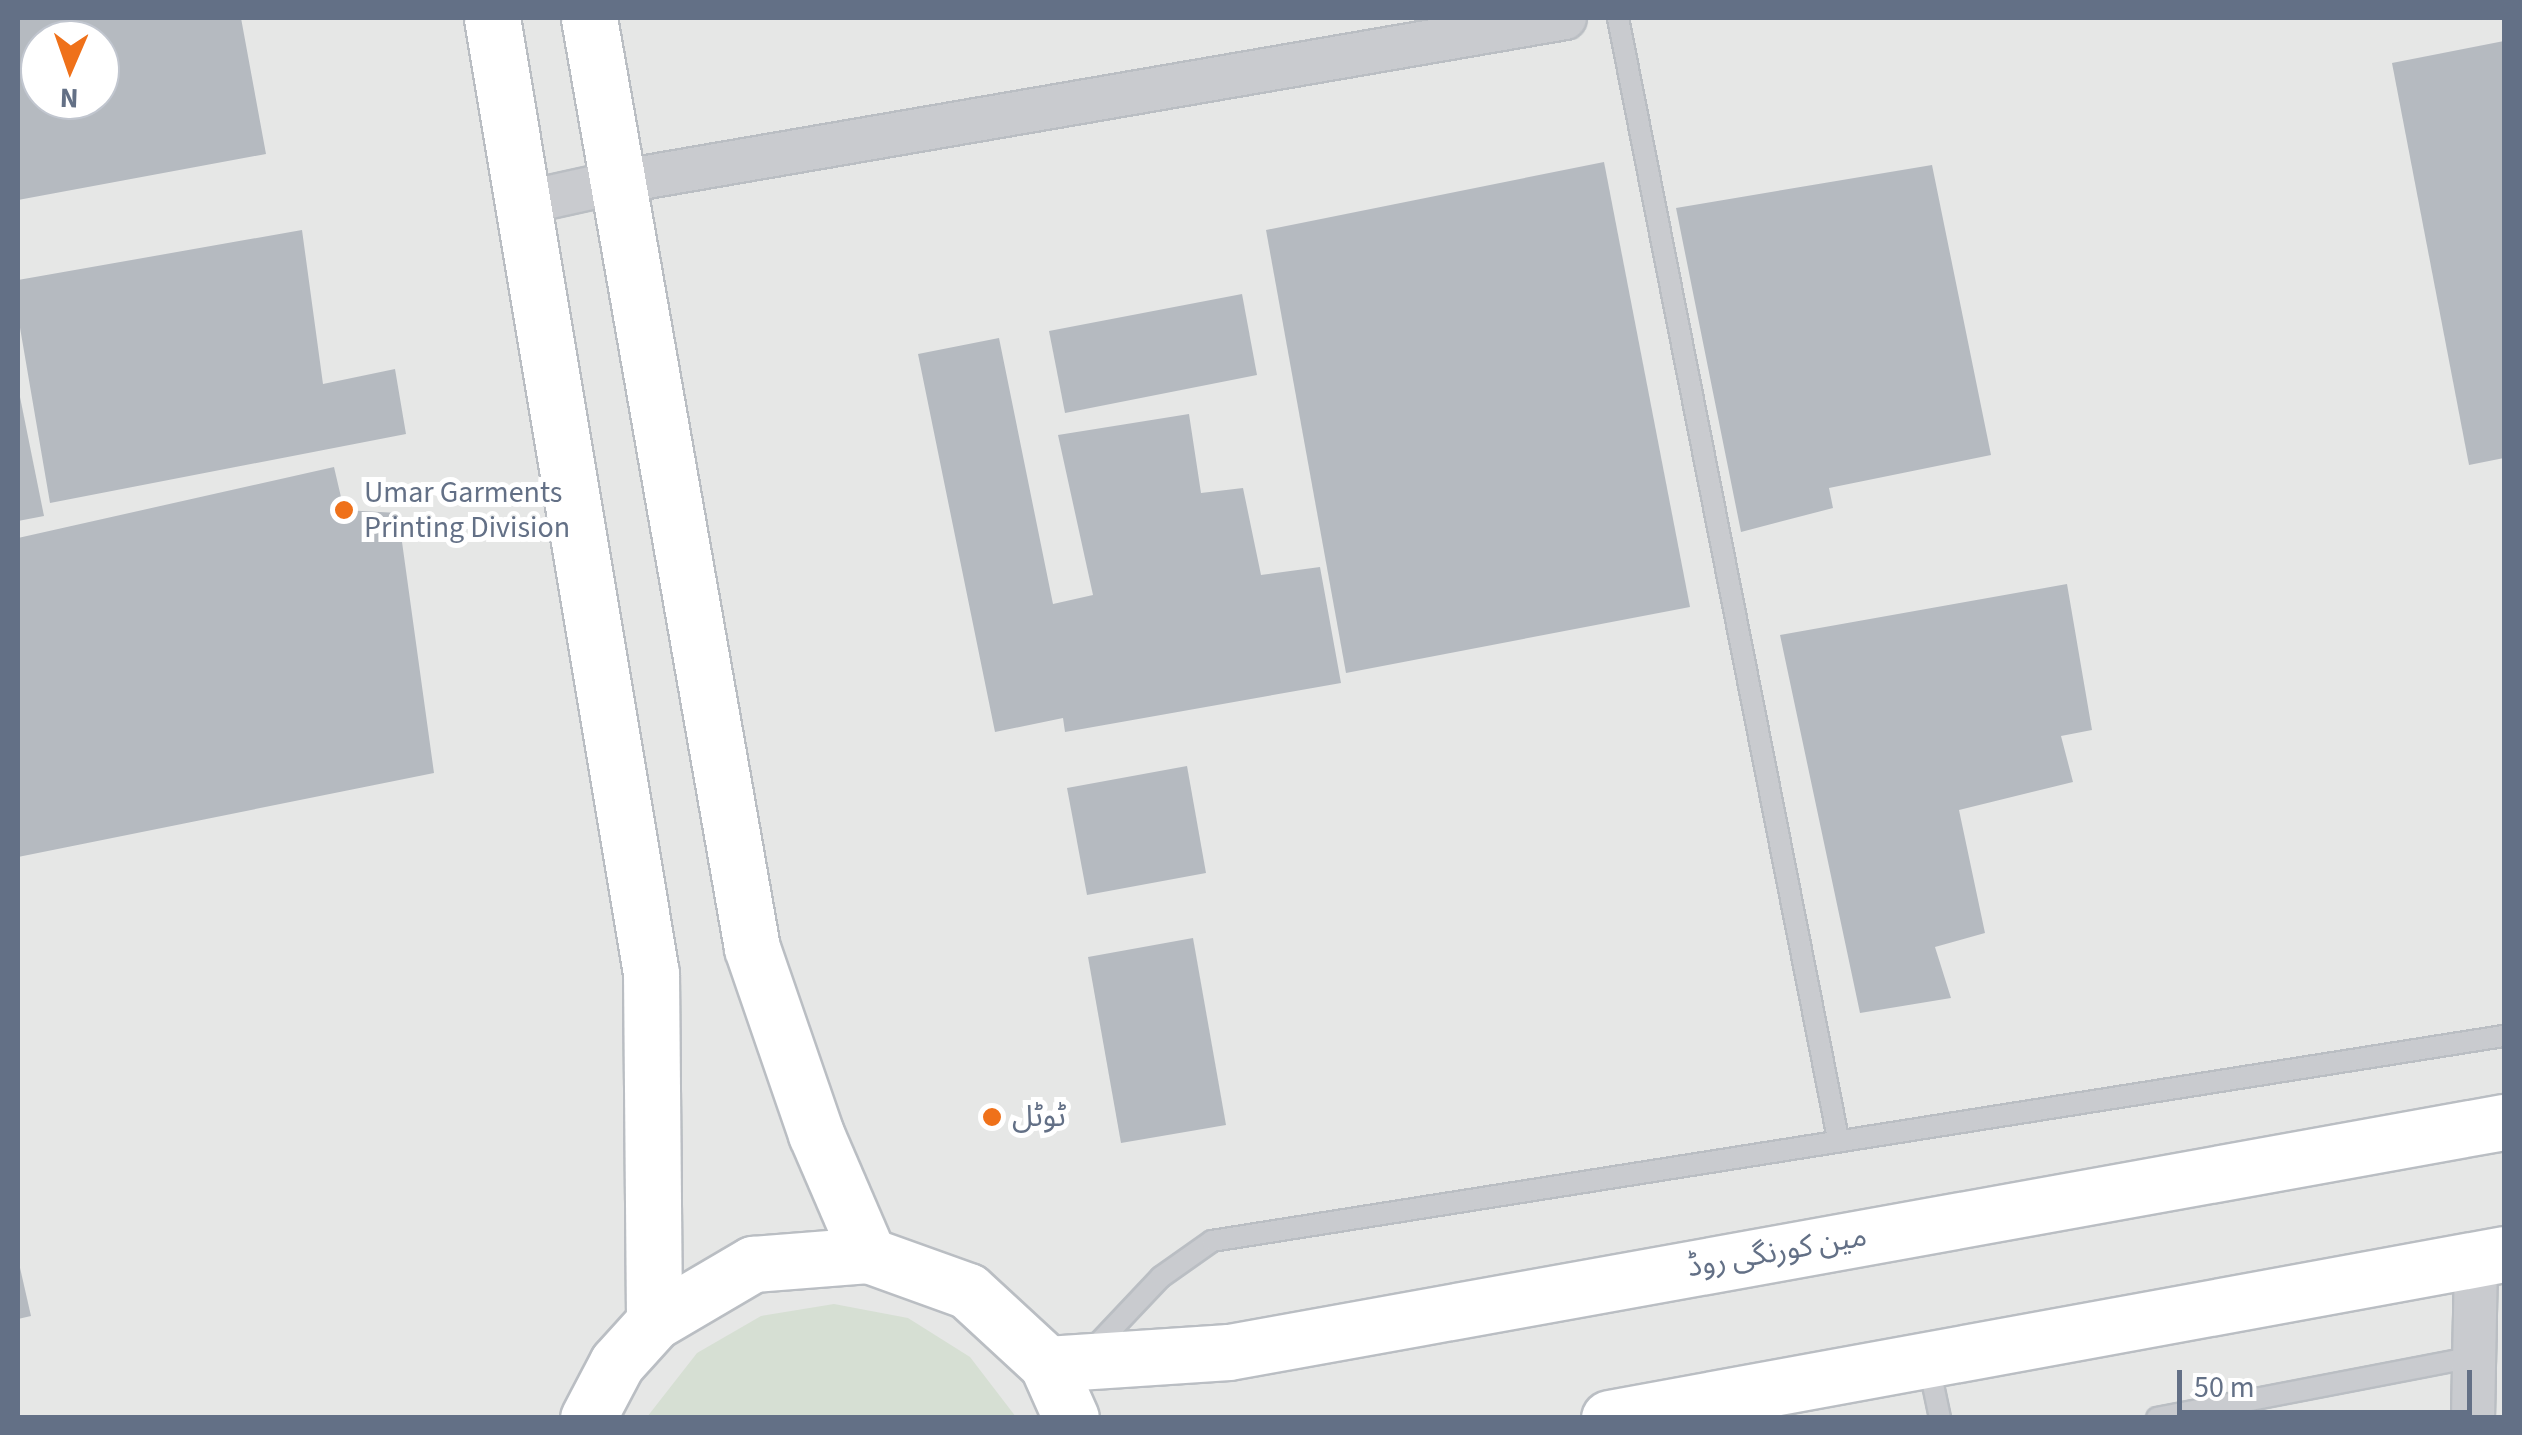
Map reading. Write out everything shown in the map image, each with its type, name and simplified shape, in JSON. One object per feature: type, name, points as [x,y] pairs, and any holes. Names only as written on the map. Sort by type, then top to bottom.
[{"type":"main road","points":[[492,18],[651,973],[654,1322]]},
{"type":"main road","points":[[589,18],[752,948],[816,1134],[868,1255]]},
{"type":"main road","name":"مین کورنگی روڈ","points":[[1064,1363],[1229,1352],[2504,1122]]},
{"type":"main road","points":[[588,1418],[617,1362],[654,1322],[753,1264],[868,1255],[968,1291],[1064,1363],[1071,1418]]},
{"type":"main road","points":[[1609,1418],[2490,1257]]},
{"type":"street","points":[[523,203],[618,182],[1565,18]]},
{"type":"street","points":[[2473,1418],[2490,1257]]},
{"type":"lane","points":[[1618,18],[1838,1138]]},
{"type":"lane","points":[[1064,1363],[1160,1277],[1212,1241],[1838,1138],[2504,1036]]},
{"type":"lane","points":[[1928,1359],[1940,1418]]},
{"type":"lane","points":[[2158,1418],[2479,1367]]},
{"type":"shaded area","points":[[18,18],[2504,18],[2504,1417],[18,1417]]},
{"type":"shaded area","points":[[834,1304],[908,1318],[970,1357],[1016,1417],[647,1417],[697,1353],[761,1316]]},
{"type":"building","points":[[18,18],[241,18],[266,154],[18,200]]},
{"type":"building","points":[[2504,41],[2504,458],[2469,465],[2392,63]]},
{"type":"building","points":[[1604,162],[1690,607],[1346,673],[1266,230]]},
{"type":"building","points":[[1932,165],[1991,455],[1829,488],[1833,508],[1741,532],[1676,208]]},
{"type":"building","points":[[302,230],[323,384],[395,369],[406,434],[50,503],[18,316],[18,280]]},
{"type":"building","points":[[1242,294],[1257,375],[1065,413],[1049,331]]},
{"type":"building","points":[[999,338],[1053,604],[1093,595],[1058,435],[1189,414],[1201,493],[1243,488],[1261,575],[1320,567],[1341,683],[1065,732],[1063,718],[995,732],[918,354]]},
{"type":"building","points":[[18,393],[44,516],[18,521]]},
{"type":"building","points":[[334,467],[344,510],[398,513],[434,773],[18,857],[18,538]]},
{"type":"building","points":[[2067,584],[2092,730],[2061,736],[2073,782],[1959,810],[1985,933],[1935,947],[1951,998],[1860,1013],[1780,635]]},
{"type":"building","points":[[1187,766],[1206,873],[1087,895],[1067,788]]},
{"type":"building","points":[[1193,938],[1226,1125],[1121,1143],[1088,957]]},
{"type":"building","points":[[18,1259],[31,1316],[18,1319]]},
{"type":"place","name":"Umar Garments Printing Division","points":[[344,510]]},
{"type":"place","name":"ٹوٹل","points":[[992,1117]]}]
